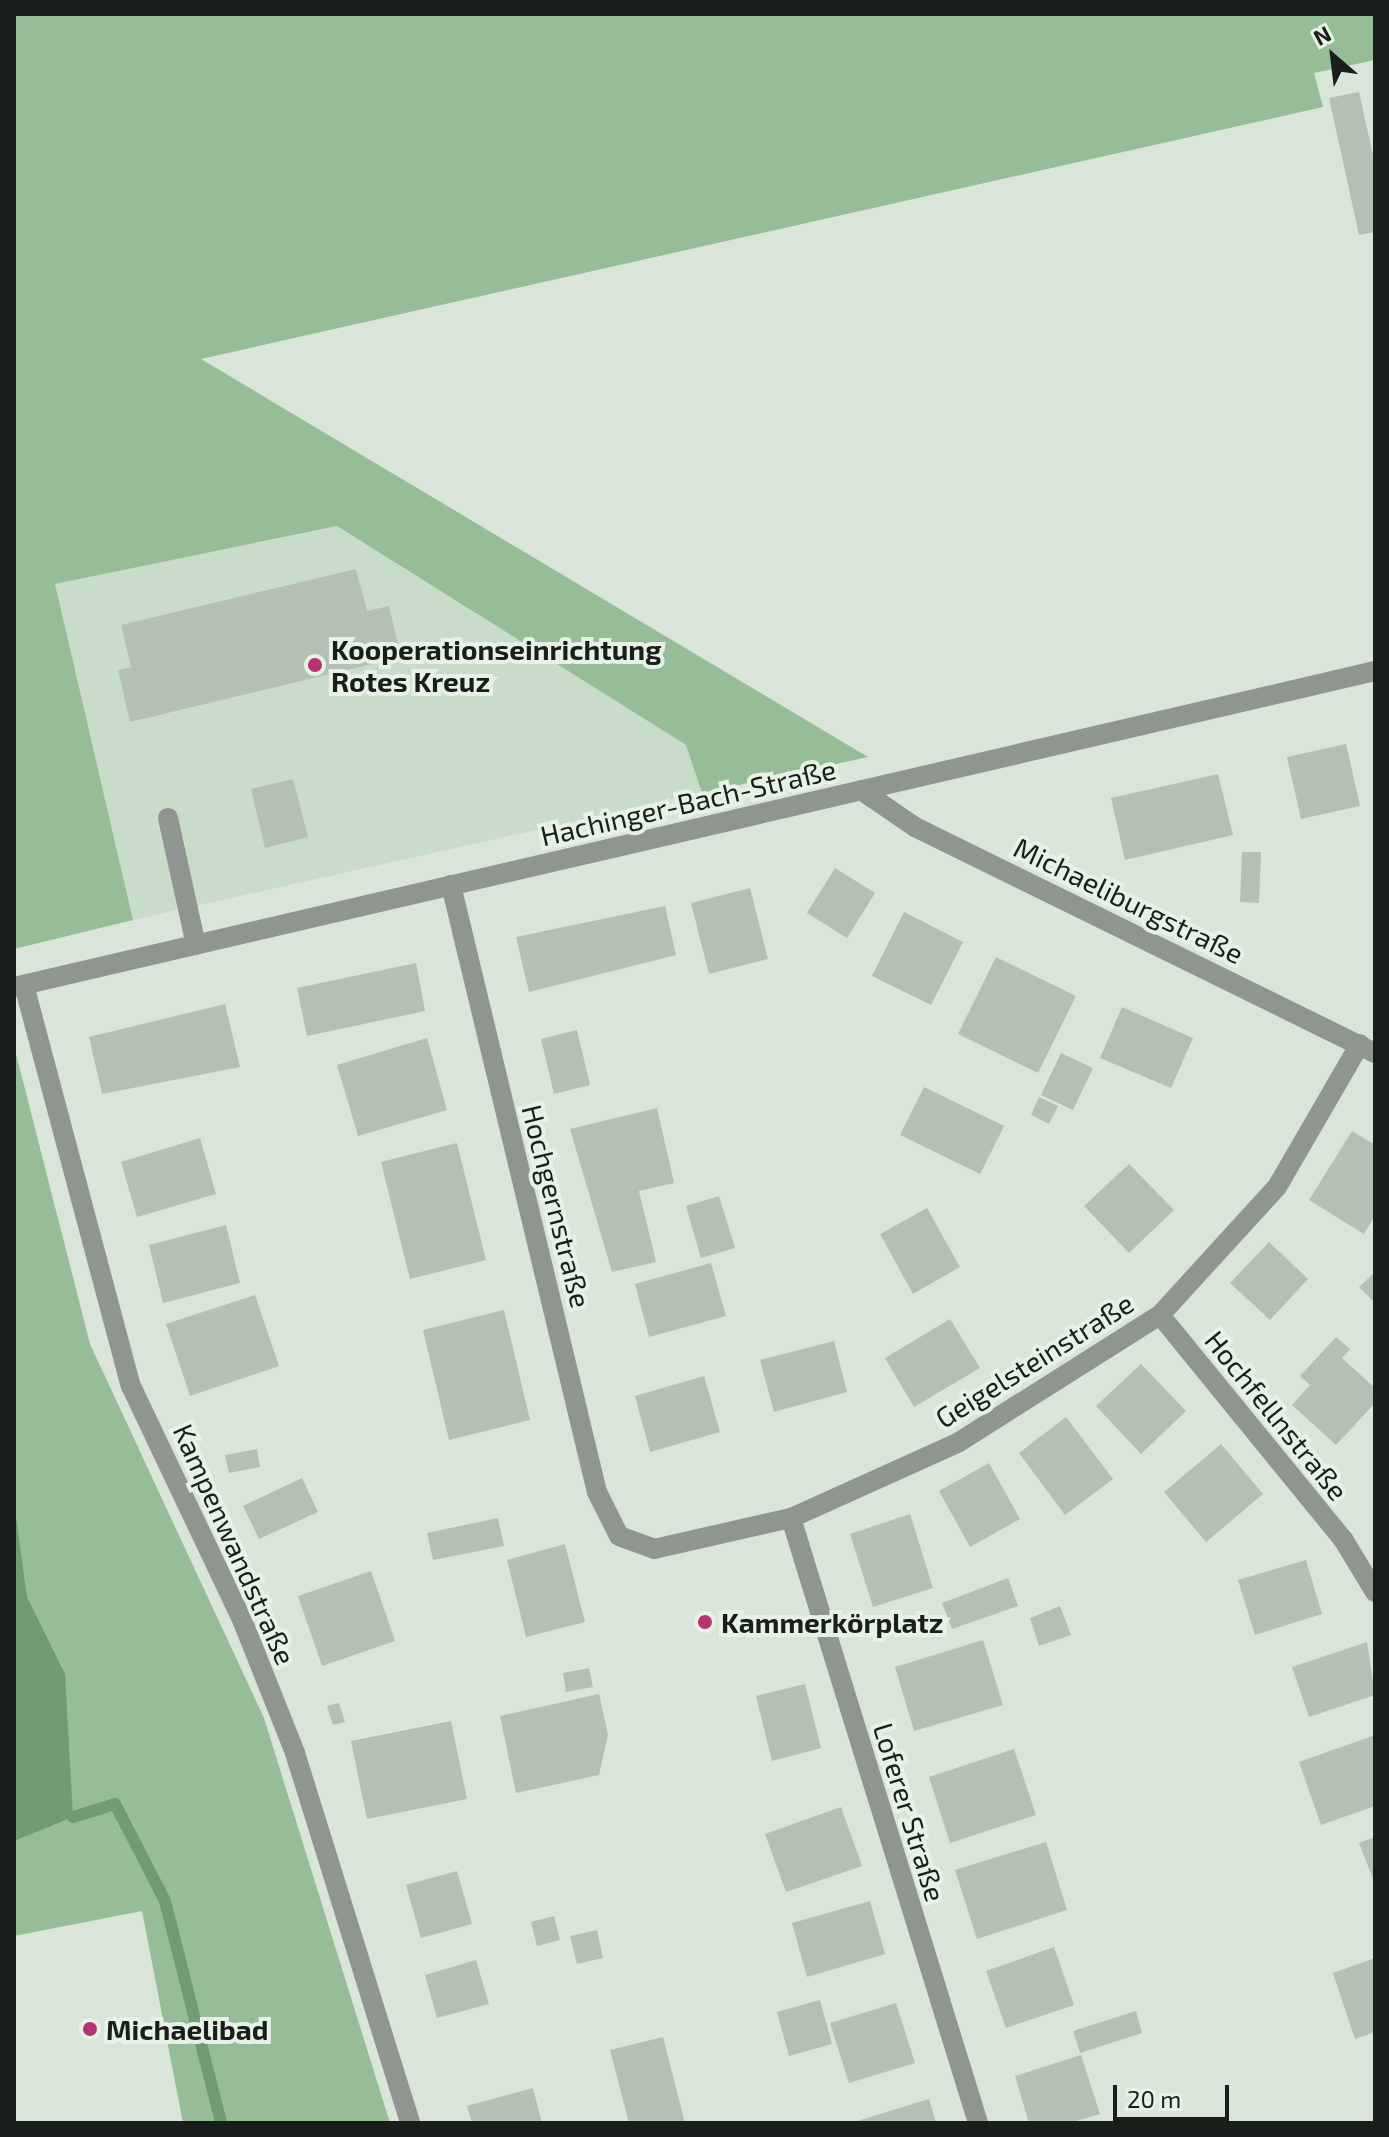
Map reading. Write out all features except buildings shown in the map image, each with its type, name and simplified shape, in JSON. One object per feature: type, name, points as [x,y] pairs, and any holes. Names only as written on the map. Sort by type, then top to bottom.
[{"type":"street","name":"Hachinger-Bach-Straße","points":[[19,986],[1375,671]]},
{"type":"street","name":"Michaeliburgstraße","points":[[861,790],[915,827],[1367,1048]]},
{"type":"street","points":[[168,818],[196,945]]},
{"type":"street","name":"Hochgernstraße","points":[[451,885],[597,1492],[619,1536]]},
{"type":"street","name":"Kampenwandstraße","points":[[19,986],[131,1386],[243,1622],[295,1753],[410,2123]]},
{"type":"street","name":"Geigelsteinstraße","points":[[619,1536],[654,1549],[791,1518],[959,1442],[1160,1315],[1277,1187],[1367,1048]]},
{"type":"street","name":"Hochfellnstraße","points":[[1160,1315],[1343,1539],[1375,1592]]},
{"type":"street","name":"Loferer Straße","points":[[791,1518],[978,2123]]},
{"type":"shaded area","points":[[14,14],[1375,14],[1375,60],[1314,73],[1323,107],[201,359],[868,757],[702,793],[686,745],[337,526],[55,584],[133,920],[14,949]]},
{"type":"shaded area","name":"Kooperationseinrichtung Rotes Kreuz","points":[[337,526],[686,745],[702,793],[133,920],[54,584]]},
{"type":"shaded area","points":[[14,1046],[90,1344],[264,1718],[390,2123],[183,2123],[142,1911],[14,1936]]},
{"type":"shaded area","points":[[14,1502],[27,1597],[65,1674],[73,1817],[14,1841]]},
{"type":"waterway","points":[[73,1817],[115,1804],[165,1901],[221,2123]]},
{"type":"place","name":"Kooperationseinrichtung Rotes Kreuz","points":[[315,665]]},
{"type":"place","name":"Kammerkörplatz","points":[[705,1622]]},
{"type":"place","name":"Michaelibad","points":[[90,2029]]}]
